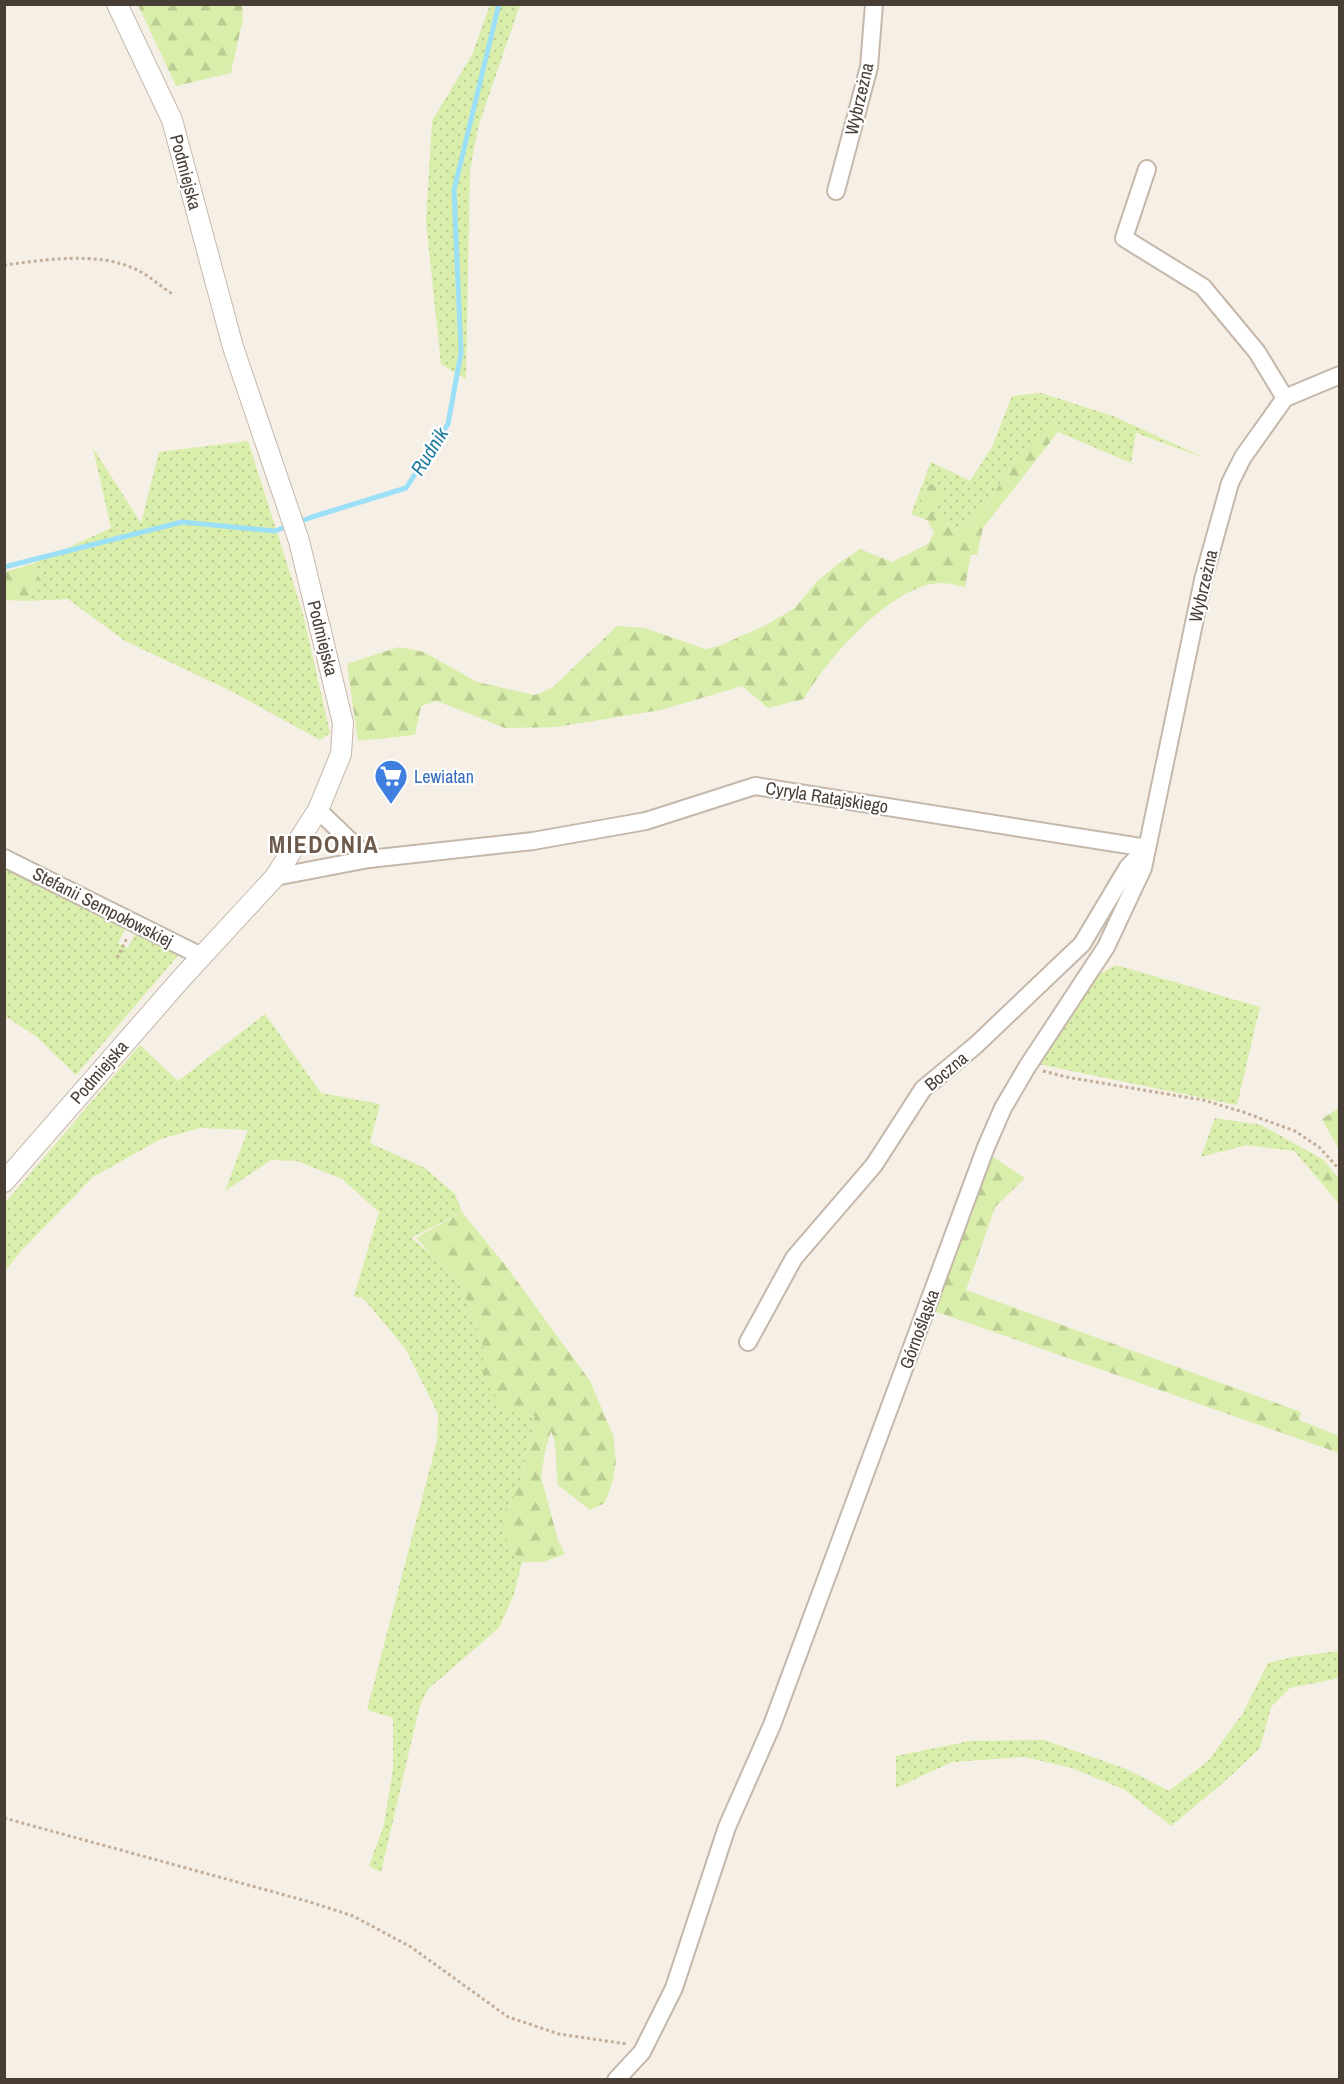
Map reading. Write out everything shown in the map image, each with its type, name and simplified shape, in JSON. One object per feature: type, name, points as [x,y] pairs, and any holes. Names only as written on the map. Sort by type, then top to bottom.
[{"type":"street","name":"Podmiejska","points":[[4,1182],[201,957],[275,877],[318,810],[341,754],[343,723],[299,541],[233,347],[172,120],[117,4]]},
{"type":"street","name":"Wybrzeżna","points":[[836,191],[869,67],[874,4]]},
{"type":"street","points":[[1147,169],[1124,238],[1203,287],[1257,352],[1285,398],[1340,375]]},
{"type":"street","name":"Wybrzeżna","points":[[1147,848],[1203,580],[1230,483],[1243,457],[1285,398]]},
{"type":"street","name":"Cyryla Ratajskiego","points":[[275,877],[369,859],[532,841],[646,821],[755,786],[1147,848]]},
{"type":"street","points":[[318,810],[369,859]]},
{"type":"street","name":"Górnośląska","points":[[616,2079],[642,2052],[674,1988],[727,1827],[772,1725],[986,1147],[1003,1108],[1027,1067],[1106,947],[1143,868],[1147,848]]},
{"type":"street","name":"Boczna","points":[[748,1342],[794,1258],[874,1165],[922,1089],[976,1046],[1082,945],[1128,867],[1147,848]]},
{"type":"street","name":"Stefanii Sempołowskiej","points":[[4,858],[201,957]]},
{"type":"path","points":[[4,265],[45,260],[105,259],[135,269],[174,295]]},
{"type":"path","points":[[117,958],[134,923]]},
{"type":"path","points":[[1027,1067],[1066,1077],[1203,1100],[1243,1112],[1295,1131],[1319,1147],[1340,1170]]},
{"type":"path","points":[[4,1818],[353,1916],[411,1947],[508,2017],[559,2034],[631,2045],[642,2052]]},
{"type":"green space","points":[[138,5],[242,5],[243,18],[231,73],[176,86]]},
{"type":"green space","points":[[490,5],[520,5],[479,124],[470,170],[466,379],[441,364],[426,222],[432,121],[472,55]]},
{"type":"green space","points":[[1041,393],[1113,416],[1207,459],[1136,433],[1131,463],[1058,432],[1054,417],[1011,467],[980,514],[962,529],[954,528],[946,522],[929,521],[911,514],[931,462],[970,481],[992,447],[1012,396]]},
{"type":"green space","points":[[1054,417],[1058,432],[983,528],[977,555],[971,555],[965,587],[942,583],[923,586],[903,595],[883,609],[844,645],[804,699],[768,708],[742,686],[661,710],[556,727],[505,728],[437,701],[421,706],[415,735],[358,741],[347,664],[399,647],[424,652],[477,682],[535,695],[552,688],[617,626],[645,628],[705,649],[716,647],[766,625],[795,608],[817,581],[860,549],[892,562],[928,544],[934,533],[920,505],[927,485],[937,484],[941,492],[940,499],[932,513],[954,528],[962,529],[984,508],[1021,453]]},
{"type":"green space","points":[[248,441],[303,614],[330,733],[320,740],[231,691],[125,641],[68,599],[26,601],[42,582],[32,564],[111,528],[93,448],[141,523],[159,452]]},
{"type":"green space","points":[[32,564],[42,582],[26,601],[5,600],[5,572]]},
{"type":"green space","points":[[4,862],[127,925],[118,943],[128,948],[137,930],[181,952],[76,1075],[38,1038],[5,1016]]},
{"type":"green space","points":[[1116,965],[1260,1007],[1237,1105],[1038,1064],[1096,976]]},
{"type":"green space","points":[[265,1014],[321,1093],[380,1104],[370,1143],[425,1168],[455,1194],[462,1212],[411,1238],[434,1256],[453,1276],[464,1293],[483,1346],[483,1380],[535,1416],[521,1483],[504,1513],[511,1549],[522,1562],[514,1594],[499,1628],[428,1689],[420,1705],[381,1872],[369,1866],[384,1825],[393,1769],[393,1718],[367,1710],[437,1441],[438,1414],[405,1348],[363,1298],[354,1296],[379,1212],[342,1179],[297,1161],[271,1160],[225,1191],[248,1130],[200,1128],[161,1139],[93,1177],[22,1250],[5,1271],[5,1203],[140,1045],[178,1081]]},
{"type":"green space","points":[[1339,1108],[1339,1150],[1322,1119]]},
{"type":"green space","points":[[1215,1118],[1261,1125],[1324,1160],[1319,1180],[1294,1151],[1247,1145],[1201,1157]]},
{"type":"green space","points":[[990,1155],[1025,1178],[995,1207],[966,1290],[1301,1412],[1299,1420],[1339,1436],[1339,1453],[934,1311]]},
{"type":"green space","points":[[1324,1160],[1339,1179],[1339,1204],[1319,1180]]},
{"type":"green space","points":[[462,1212],[506,1266],[590,1381],[613,1435],[616,1461],[613,1480],[605,1503],[590,1510],[558,1485],[555,1444],[551,1431],[541,1477],[558,1540],[565,1554],[543,1562],[522,1562],[511,1549],[503,1530],[504,1513],[521,1483],[535,1416],[507,1411],[483,1379],[483,1346],[464,1293],[453,1276],[416,1238]]},
{"type":"green space","points":[[1339,1651],[1339,1678],[1290,1688],[1271,1707],[1260,1748],[1224,1782],[1171,1826],[1125,1790],[1072,1768],[1024,1757],[952,1762],[896,1788],[896,1756],[970,1741],[1044,1740],[1126,1769],[1169,1791],[1208,1761],[1243,1713],[1268,1663]]},
{"type":"waterway","name":"Rudnik","points":[[4,567],[182,522],[275,531],[406,488],[448,424],[461,353],[454,190],[499,4]]},
{"type":"place","name":"Lewiatan","points":[[391,805]]},
{"type":"district","name":"MIEDONIA","points":[[324,844]]}]
